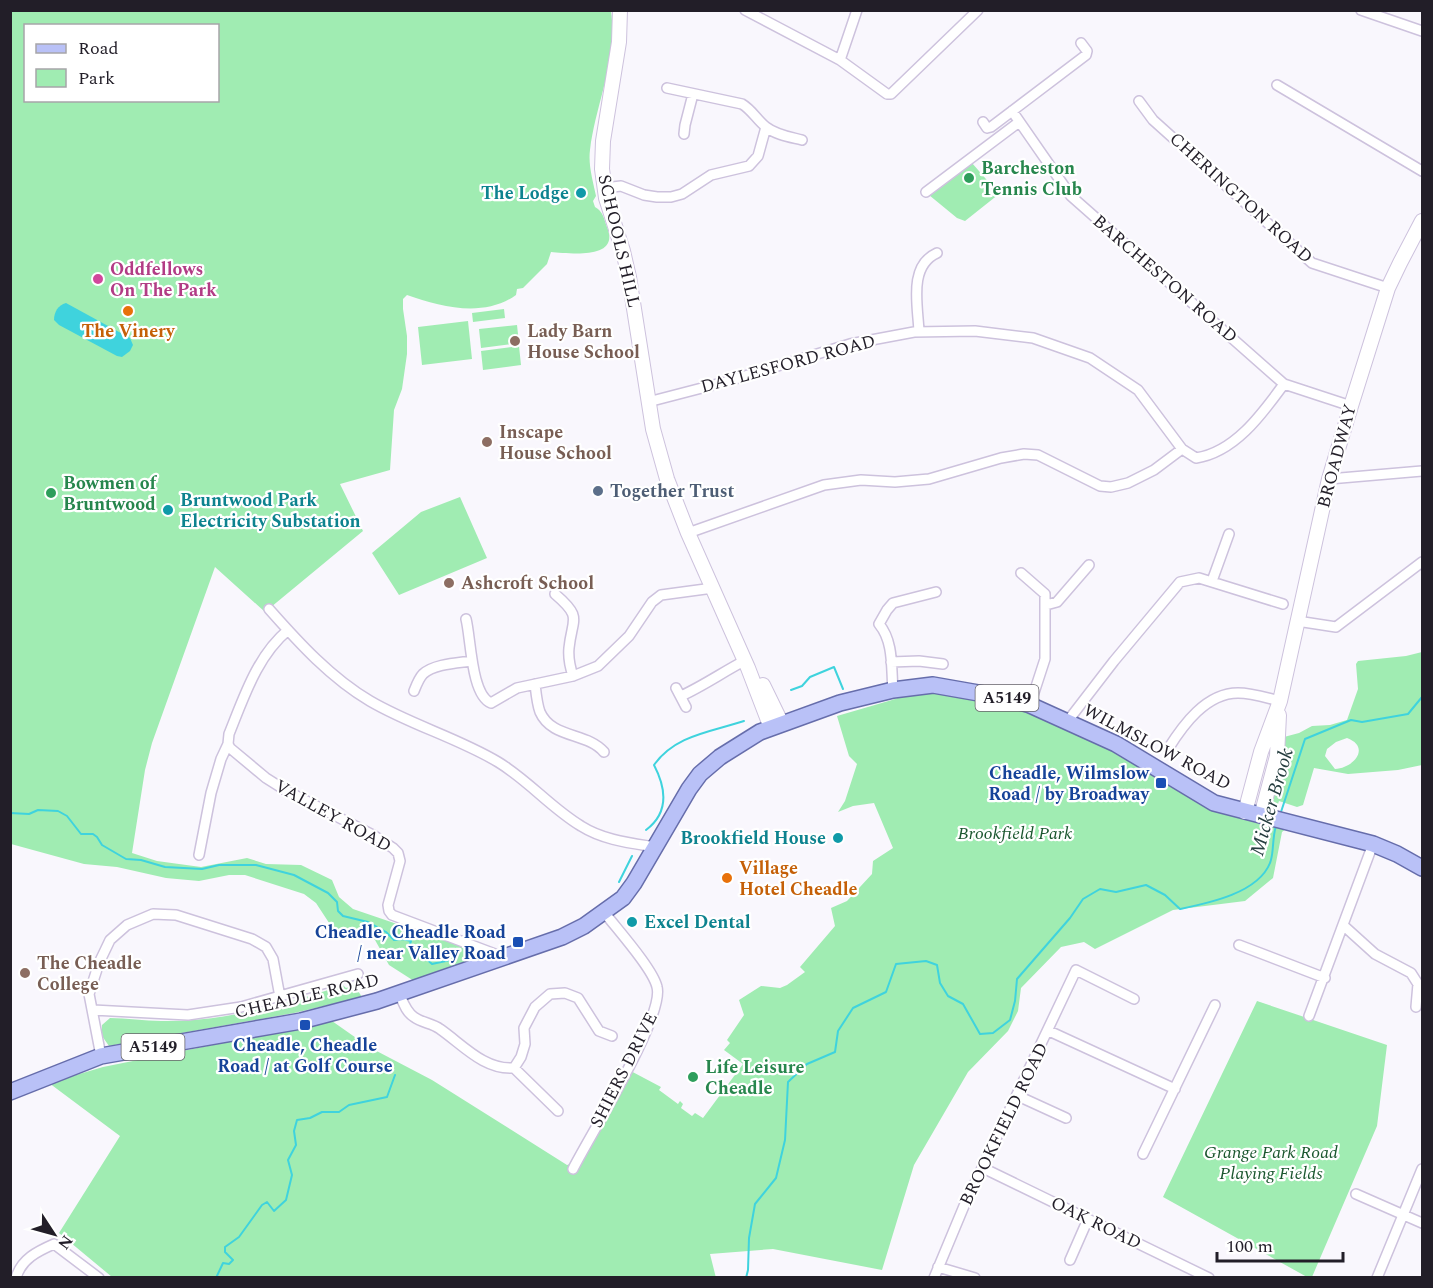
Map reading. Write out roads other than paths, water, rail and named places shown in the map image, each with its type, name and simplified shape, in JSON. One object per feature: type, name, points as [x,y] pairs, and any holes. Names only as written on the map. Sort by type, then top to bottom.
[{"type":"main road","name":"WILMSLOW ROAD","points":[[604,912],[622,898],[634,883],[700,774],[720,757],[745,740],[832,700],[933,685],[1007,698],[1030,705],[1116,744],[1214,803],[1373,844],[1398,854],[1422,868]]},
{"type":"main road","name":"CHEADLE ROAD","points":[[10,1092],[101,1056],[301,1021],[399,993],[562,937],[584,926],[604,912]]},
{"type":"street","name":"SCHOOLS HILL","points":[[620,10],[619,42],[603,141],[604,188],[625,258],[658,450],[688,533],[746,664],[757,676],[776,726]]},
{"type":"street","points":[[745,10],[840,60],[887,94],[891,94],[978,10]]},
{"type":"street","points":[[840,60],[857,10]]},
{"type":"street","points":[[1361,10],[1422,30]]},
{"type":"street","points":[[983,122],[988,128],[1086,55],[1087,51],[1081,43]]},
{"type":"street","points":[[1277,85],[1422,171]]},
{"type":"street","points":[[667,88],[742,104],[752,110],[766,127],[802,140]]},
{"type":"street","points":[[684,134],[693,94]]},
{"type":"street","name":"CHERINGTON ROAD","points":[[1139,101],[1153,120],[1312,263],[1388,288]]},
{"type":"street","name":"BARCHESTON ROAD","points":[[1012,111],[1071,196],[1284,384],[1351,406]]},
{"type":"street","points":[[926,192],[1019,122]]},
{"type":"street","points":[[604,188],[621,186],[644,195],[657,197],[682,194],[711,175],[749,166],[758,156],[766,127]]},
{"type":"street","name":"BROADWAY","points":[[1245,812],[1261,752],[1280,701],[1329,479],[1388,288],[1422,221]]},
{"type":"street","points":[[919,332],[917,292],[919,270],[931,255],[937,253]]},
{"type":"street","name":"DAYLESFORD ROAD","points":[[648,402],[725,382],[850,344],[919,332],[975,331],[1034,338],[1090,358],[1138,390],[1182,449]]},
{"type":"street","points":[[688,533],[824,485],[861,480],[895,482],[929,479],[1001,458],[1024,454],[1038,455],[1100,486],[1111,487],[1128,483],[1154,470],[1182,449],[1196,458],[1212,456],[1233,441],[1260,416],[1284,384]]},
{"type":"street","points":[[1329,479],[1422,471]]},
{"type":"street","points":[[1212,581],[1229,534]]},
{"type":"street","points":[[1297,621],[1336,627],[1422,562]]},
{"type":"street","points":[[1046,605],[1057,602],[1089,565]]},
{"type":"street","points":[[1021,573],[1045,594],[1046,605],[1045,659],[1030,705]]},
{"type":"street","points":[[1067,722],[1180,582],[1199,578],[1283,604]]},
{"type":"street","points":[[466,618],[470,636],[471,661],[480,693],[485,700],[491,703],[518,688],[573,676],[598,666],[611,656],[629,636],[652,602],[661,595],[713,588]]},
{"type":"street","points":[[879,624],[893,603],[936,592]]},
{"type":"street","points":[[555,594],[569,606],[573,613],[574,622],[568,651],[573,676]]},
{"type":"street","points":[[269,609],[332,674],[378,705],[495,760],[518,774],[534,791],[582,827],[619,841],[655,847]]},
{"type":"street","points":[[869,624],[879,624]]},
{"type":"street","points":[[879,624],[888,637],[893,690]]},
{"type":"street","points":[[199,855],[216,775],[228,744],[229,734],[265,653],[275,640],[288,630]]},
{"type":"street","points":[[414,691],[423,674],[446,665],[471,661]]},
{"type":"street","points":[[891,662],[919,661],[943,664]]},
{"type":"street","points":[[686,707],[679,692],[704,686],[716,676],[746,664]]},
{"type":"street","points":[[535,684],[541,713],[550,725],[564,733],[591,742],[603,752]]},
{"type":"street","points":[[1168,749],[1179,731],[1199,709],[1219,698],[1238,693],[1280,701]]},
{"type":"street","name":"BROADWAY","points":[[1265,817],[1277,756],[1280,701]]},
{"type":"street","name":"VALLEY ROAD","points":[[228,744],[275,784],[372,835],[398,853],[400,861],[388,905],[392,915],[503,957]]},
{"type":"street","points":[[1309,1016],[1373,844]]},
{"type":"street","name":"SHIERS DRIVE","points":[[573,1169],[640,1045],[653,1017],[658,994],[654,979],[604,912]]},
{"type":"street","points":[[101,1056],[89,994],[99,963],[110,940],[126,925],[153,914],[176,915],[252,939],[266,947],[273,959],[280,997]]},
{"type":"street","points":[[1344,926],[1375,954],[1411,973],[1418,984],[1416,1007]]},
{"type":"street","points":[[1239,945],[1325,978]]},
{"type":"street","name":"BROOKFIELD ROAD","points":[[934,1278],[982,1168],[1076,970],[1134,999]]},
{"type":"street","points":[[93,1010],[188,1015],[241,1007],[358,974]]},
{"type":"street","points":[[399,993],[406,1009],[414,1017],[438,1028],[467,1052],[502,1068],[514,1068],[558,1111]]},
{"type":"street","points":[[514,1068],[522,1057],[525,1028],[535,1007],[550,994],[565,993],[578,998],[599,1031],[612,1036]]},
{"type":"street","points":[[1143,1154],[1170,1087],[1215,1005]]},
{"type":"street","points":[[1049,1031],[1170,1087]]},
{"type":"street","points":[[1018,1096],[1066,1118]]},
{"type":"street","name":"OAK ROAD","points":[[982,1168],[1209,1278]]},
{"type":"street","points":[[1377,1278],[1422,1169]]},
{"type":"street","points":[[1356,1194],[1422,1223]]},
{"type":"street","points":[[1070,1260],[1088,1220]]},
{"type":"street","points":[[15,1271],[34,1253],[54,1244],[99,1278]]},
{"type":"street","points":[[938,1267],[975,1278]]},
{"type":"water","points":[[66,303],[130,338],[133,345],[130,351],[122,357],[117,356],[59,325],[54,320],[55,314],[59,307]]},
{"type":"waterway","points":[[791,690],[802,686],[810,677],[834,667],[843,689]]},
{"type":"waterway","name":"Micker Brook","points":[[1280,815],[1305,739],[1351,720],[1362,722],[1408,714],[1422,697]]},
{"type":"waterway","points":[[646,830],[659,815],[664,799],[661,782],[654,765],[672,747],[683,741],[744,721]]},
{"type":"waterway","points":[[10,813],[29,814],[38,810],[58,811],[67,816],[81,834],[93,834],[102,845],[126,859],[141,860],[165,867],[202,869],[219,865],[256,865],[294,875],[328,893],[337,902],[338,911],[343,916],[368,922],[386,932],[394,940],[411,941],[409,947],[413,952],[421,954],[432,964],[455,959]]},
{"type":"waterway","name":"Micker Brook","points":[[746,1278],[749,1238],[755,1204],[776,1178],[785,1140],[788,1082],[807,1064],[835,1052],[838,1031],[853,1008],[886,992],[896,964],[926,961],[937,965],[940,983],[948,996],[963,1004],[980,1034],[993,1033],[1010,1020],[1017,979],[1070,918],[1083,899],[1100,889],[1116,892],[1146,885],[1165,895],[1180,909],[1218,900],[1244,889],[1264,873],[1270,863],[1276,826]]},
{"type":"waterway","points":[[619,882],[632,856]]},
{"type":"waterway","points":[[216,1278],[223,1263],[229,1264],[233,1260],[225,1252],[225,1247],[239,1237],[262,1205],[267,1202],[274,1211],[286,1200],[292,1175],[288,1160],[296,1145],[294,1131],[297,1120],[310,1118],[322,1112],[339,1112],[349,1105],[387,1097],[395,1075]]},
{"type":"place","name":"Barcheston Tennis Club","points":[[969,178]]},
{"type":"place","name":"The Lodge","points":[[581,193]]},
{"type":"place","name":"Oddfellows On The Park","points":[[98,279]]},
{"type":"place","name":"The Vinery","points":[[128,311]]},
{"type":"place","name":"Lady Barn House School","points":[[515,341]]},
{"type":"place","name":"Inscape House School","points":[[487,442]]},
{"type":"place","name":"Together Trust","points":[[598,491]]},
{"type":"place","name":"Bowmen of Bruntwood","points":[[51,493]]},
{"type":"place","name":"Bruntwood Park Electricity Substation","points":[[168,510]]},
{"type":"place","name":"Ashcroft School","points":[[449,583]]},
{"type":"place","name":"Cheadle, Wilmslow Road / by Broadway","points":[[1161,783]]},
{"type":"place","name":"Brookfield House","points":[[838,838]]},
{"type":"place","name":"Village Hotel Cheadle","points":[[727,878]]},
{"type":"place","name":"Excel Dental","points":[[632,922]]},
{"type":"place","name":"Cheadle, Cheadle Road / near Valley Road","points":[[518,942]]},
{"type":"place","name":"The Cheadle College","points":[[25,973]]},
{"type":"place","name":"Cheadle, Cheadle Road / at Golf Course","points":[[305,1025]]},
{"type":"place","name":"Life Leisure Cheadle","points":[[693,1077]]},
{"type":"park label","name":"Brookfield Park","points":[[1015,833]]},
{"type":"park label","name":"Grange Park Road Playing Fields","points":[[1271,1162]]}]
